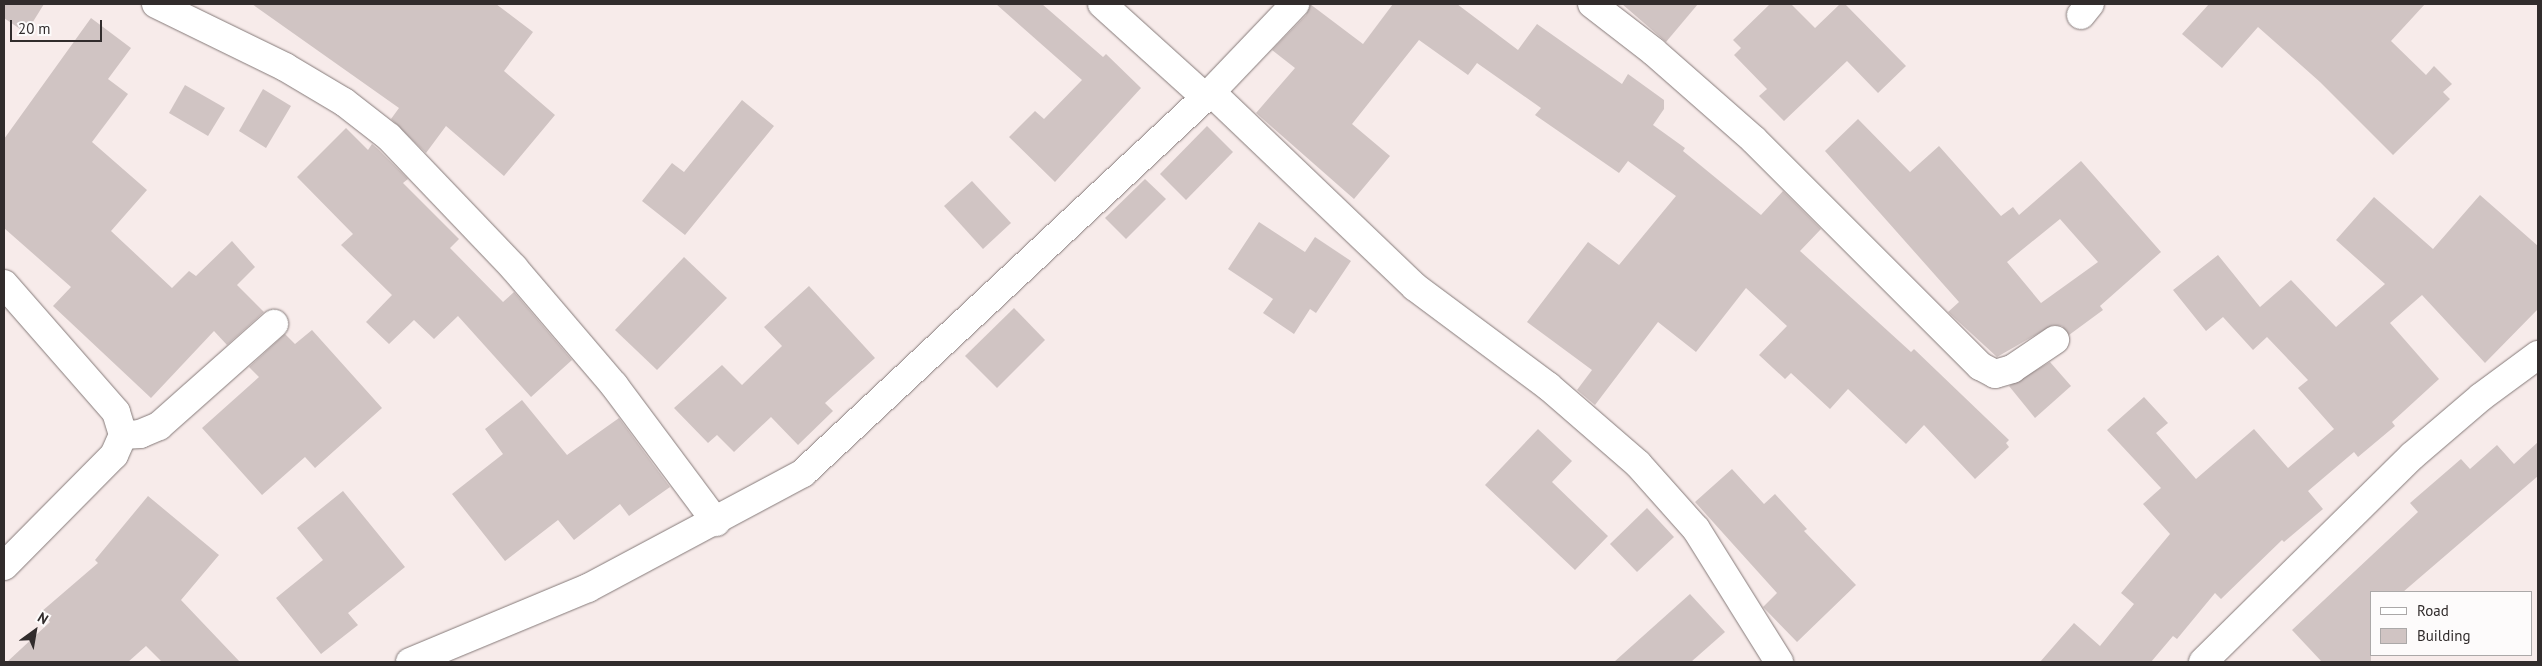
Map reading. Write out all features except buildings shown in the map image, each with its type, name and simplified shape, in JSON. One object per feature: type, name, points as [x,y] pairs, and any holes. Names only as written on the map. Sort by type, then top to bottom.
[{"type":"street","points":[[156,4],[285,68],[344,102],[389,137],[514,268],[558,319],[614,385],[716,522]]},
{"type":"street","points":[[1102,4],[1208,94],[1415,287],[1548,386],[1638,464],[1696,529],[1779,662]]},
{"type":"street","points":[[410,662],[588,588],[716,522],[803,473],[1208,94],[1294,4]]},
{"type":"street","points":[[1592,4],[1654,52],[1754,140],[1980,366],[1996,374],[2012,369],[2056,340]]},
{"type":"street","points":[[4,284],[116,412],[124,435],[114,455],[4,566]]},
{"type":"street","points":[[124,435],[140,434],[159,426],[274,324]]},
{"type":"street","points":[[2210,660],[2412,456],[2481,397],[2538,355]]}]
